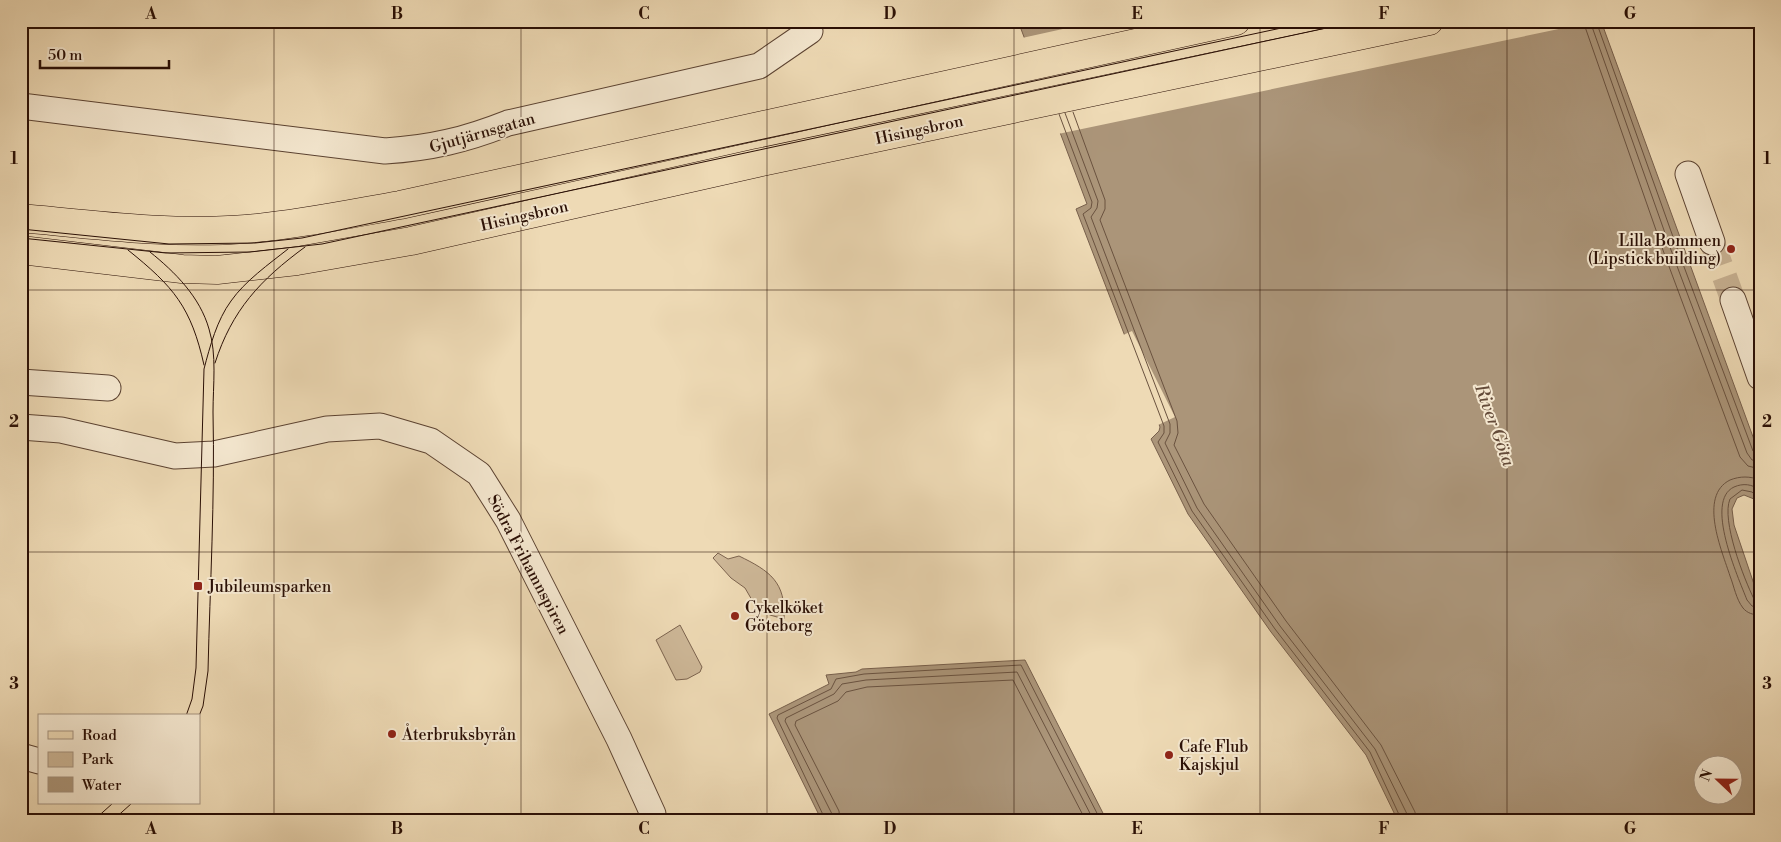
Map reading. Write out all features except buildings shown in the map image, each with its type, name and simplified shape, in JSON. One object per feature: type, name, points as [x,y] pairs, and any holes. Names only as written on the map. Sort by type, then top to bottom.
[{"type":"main road","points":[[21,218],[147,230],[200,231],[246,229],[400,205],[1236,21]]},
{"type":"main road","name":"Hisingsbron","points":[[147,267],[182,270],[241,268],[297,262],[411,241],[758,163],[1429,21]]},
{"type":"main road","points":[[21,250],[147,267]]},
{"type":"main road","points":[[21,266],[104,273],[147,267]]},
{"type":"street","name":"Gjutjärnsgatan","points":[[21,106],[385,151],[423,149],[469,138],[508,123],[759,66],[810,31]]},
{"type":"street","points":[[1688,174],[1712,242]]},
{"type":"street","points":[[1733,300],[1760,377]]},
{"type":"street","points":[[21,382],[108,388]]},
{"type":"street","name":"Södra Frihamnspiren","points":[[21,427],[62,430],[175,456],[214,454],[327,430],[380,426],[431,441],[479,474],[508,520],[619,739],[653,814]]},
{"type":"street","points":[[21,756],[38,761]]},
{"type":"green space","points":[[718,553],[728,559],[739,556],[759,567],[774,579],[782,596],[784,619],[770,615],[756,607],[745,588],[731,578],[713,558]]},
{"type":"green space","points":[[680,625],[702,667],[700,672],[687,679],[676,680],[656,640]]},
{"type":"water","name":"River Göta","points":[[1018,21],[1601,21],[1760,456],[1760,509],[1754,499],[1744,495],[1737,498],[1732,509],[1734,525],[1760,602],[1760,821],[1398,821],[1366,755],[1271,632],[1188,514],[1151,439],[1159,431],[1160,427],[1076,209],[1087,204]]},
{"type":"water","points":[[1025,660],[1107,821],[822,821],[769,714],[829,684],[826,675],[856,672],[862,669]]},
{"type":"pier","points":[[1099,21],[1597,21],[1058,134],[1022,38]]},
{"type":"pier","points":[[1132,331],[1175,417],[1156,426],[1121,336]]},
{"type":"tunnel","points":[[1712,242],[1733,300]]},
{"type":"tram line","points":[[21,229],[169,244],[255,243],[302,238],[1314,21]]},
{"type":"tram line","points":[[21,238],[166,253],[250,252],[322,244],[1359,21]]},
{"type":"tram line","points":[[215,363],[222,344],[239,312],[261,284],[305,247]]},
{"type":"tram line","points":[[187,714],[192,699],[196,668],[204,369],[211,342],[226,308],[250,280],[288,249]]},
{"type":"tram line","points":[[128,250],[157,275],[178,300],[193,328],[204,365]]},
{"type":"tram line","points":[[150,252],[186,286],[200,306],[209,329],[213,349],[212,542],[208,671],[203,706],[200,714]]},
{"type":"tram line","points":[[93,821],[112,804]]},
{"type":"tram line","points":[[112,821],[131,804]]},
{"type":"place","name":"Lilla Bommen (Lipstick building)","points":[[1731,249]]},
{"type":"place","name":"Jubileumsparken","points":[[198,586]]},
{"type":"place","name":"Cykelköket Göteborg","points":[[735,616]]},
{"type":"place","name":"Återbruksbyrån","points":[[392,734]]},
{"type":"place","name":"Cafe Flub Kajskjul","points":[[1169,755]]}]
